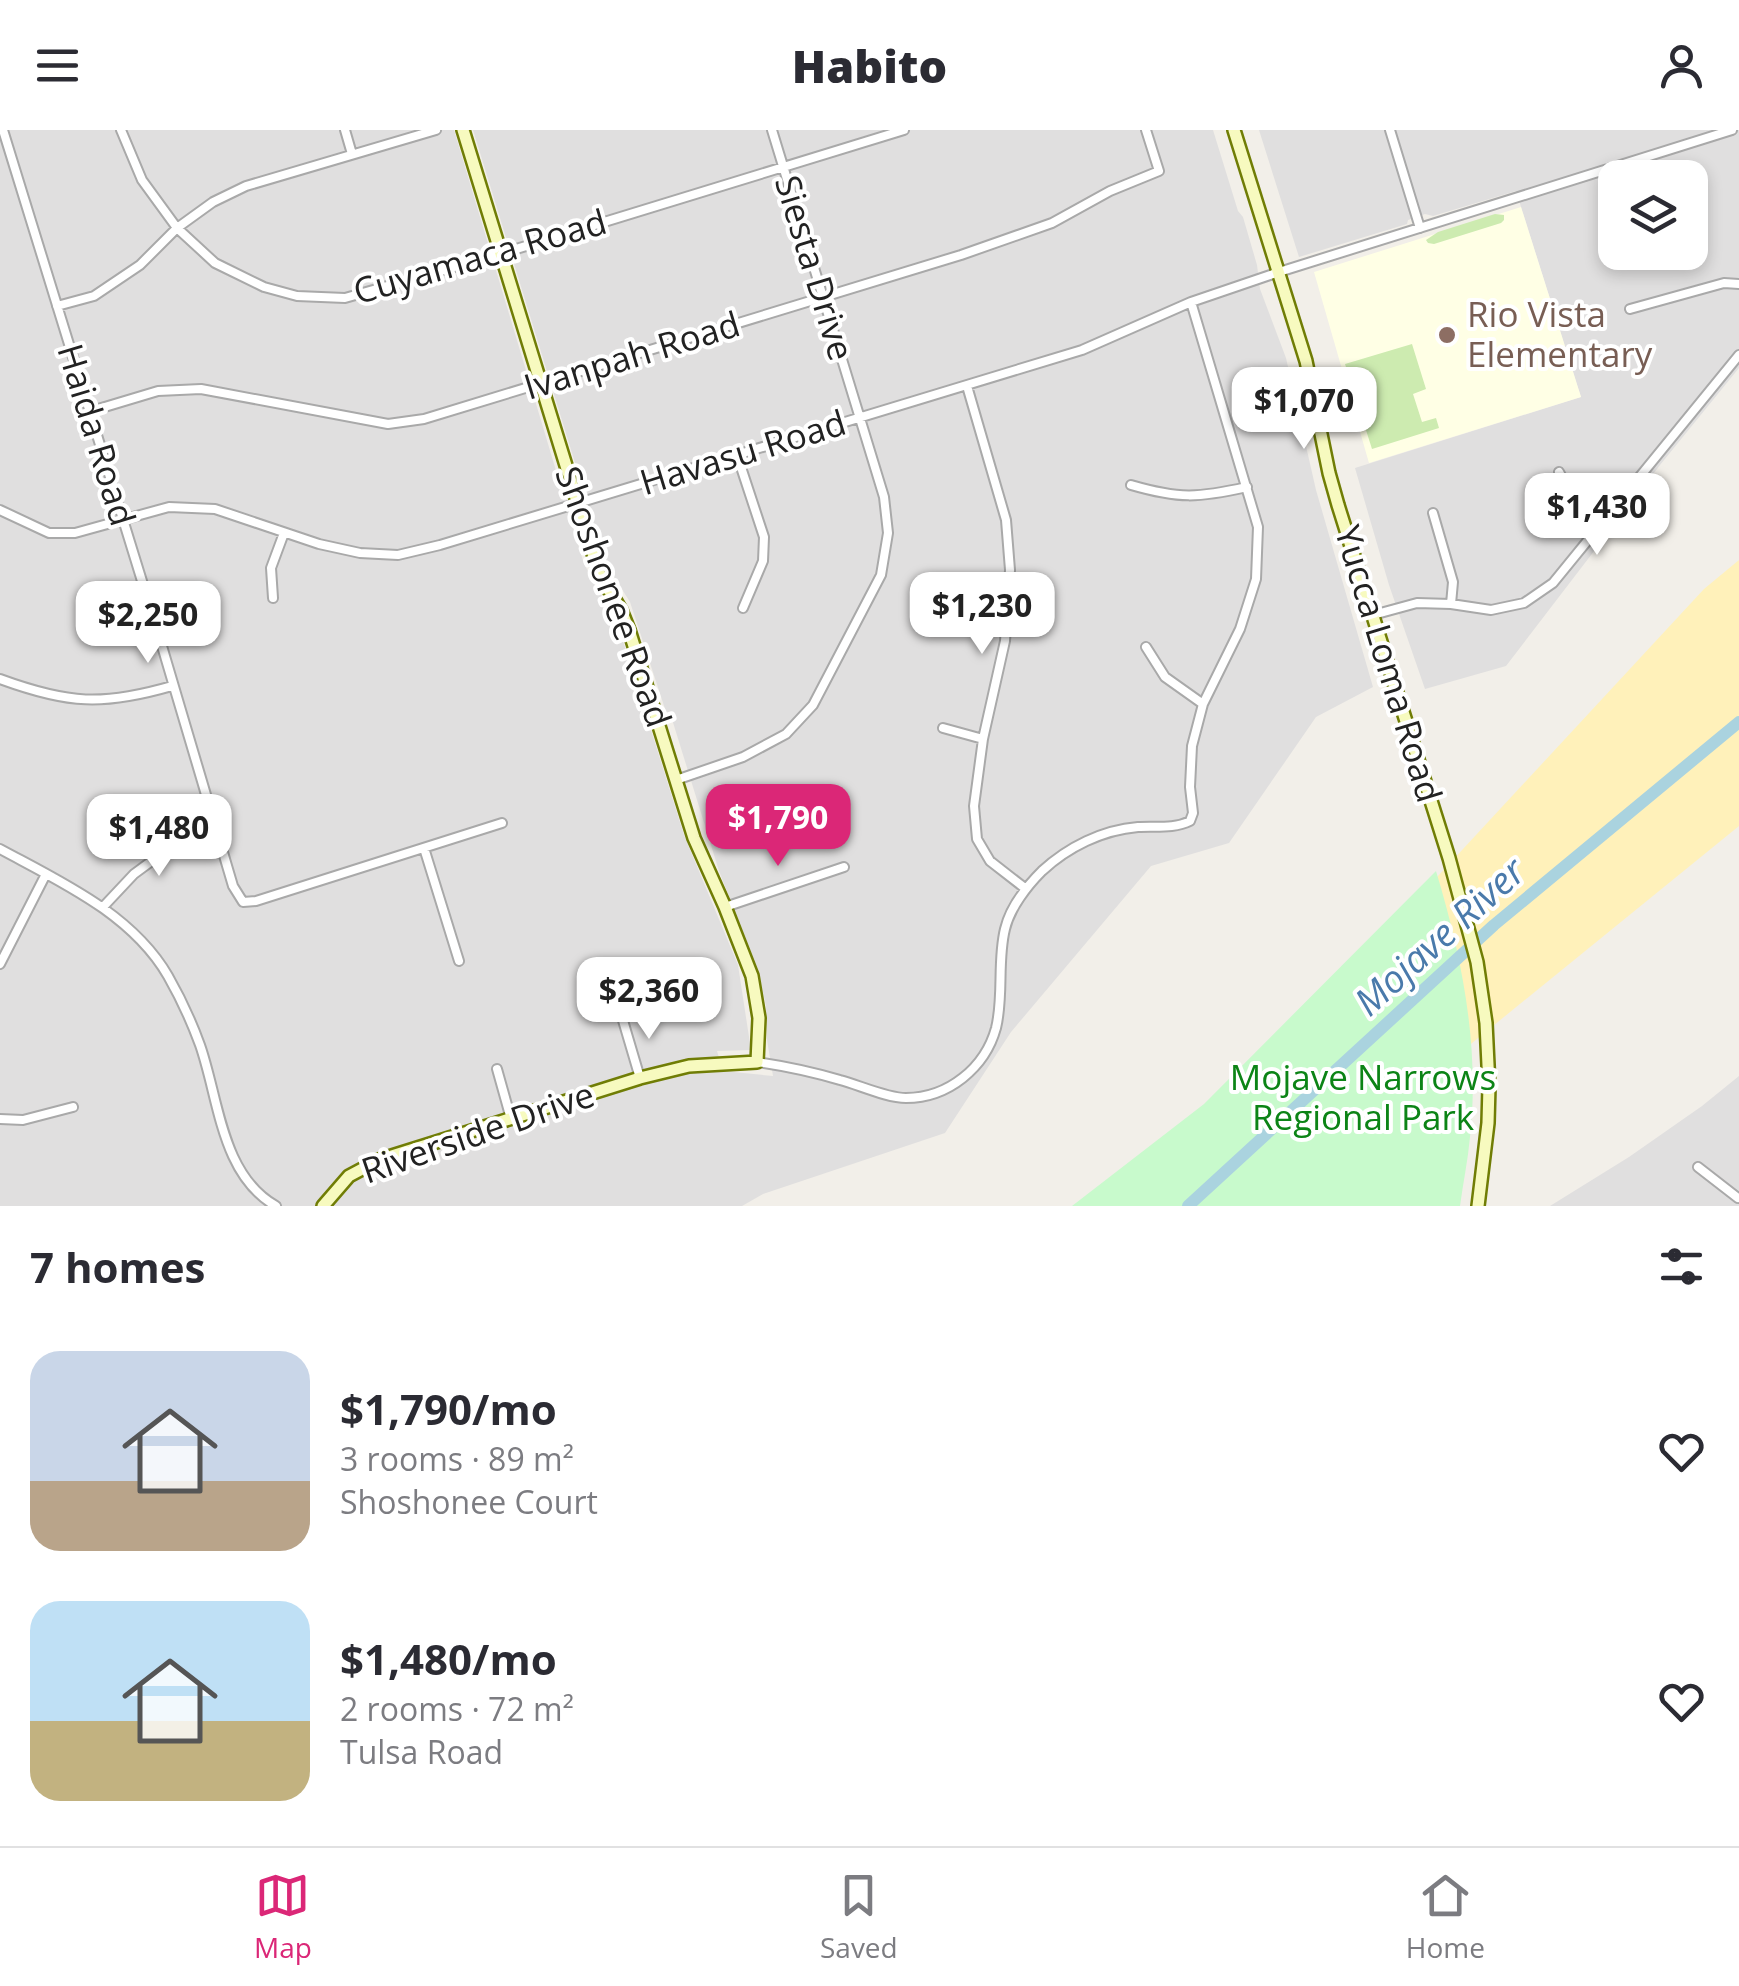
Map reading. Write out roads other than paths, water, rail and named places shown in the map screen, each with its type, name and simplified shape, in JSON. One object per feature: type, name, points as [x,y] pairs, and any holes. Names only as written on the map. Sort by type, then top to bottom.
[{"type":"street","name":"Haida Road","points":[[4,130],[233,886],[243,902],[502,824]]},
{"type":"street","name":"Cuyamaca Road","points":[[121,130],[142,180],[177,228],[215,264],[264,288],[297,296],[345,298],[904,130]]},
{"type":"street","points":[[345,130],[352,154]]},
{"type":"street","points":[[57,306],[94,296],[140,264],[177,228],[213,202],[246,186],[436,130]]},
{"type":"street","name":"Shoshonee Road","points":[[463,130],[599,573],[630,630],[694,838],[752,976],[759,1018],[757,1062]]},
{"type":"street","name":"Siesta Drive","points":[[676,780],[744,758],[786,734],[813,705],[881,575],[888,533],[884,497],[772,130]]},
{"type":"street","name":"Ivanpah Road","points":[[88,412],[158,391],[201,389],[388,424],[424,419],[961,255],[1052,223],[1110,191],[1159,171],[1146,130]]},
{"type":"street","name":"Yucca Loma Road","points":[[1234,130],[1313,388],[1329,473],[1460,894],[1477,962],[1487,1050],[1488,1123],[1478,1206]]},
{"type":"street","points":[[1390,130],[1420,228]]},
{"type":"street","name":"Havasu Road","points":[[0,510],[49,533],[75,533],[169,507],[215,509],[360,553],[398,555],[1082,350],[1191,302],[1278,272],[1732,130]]},
{"type":"street","points":[[1630,309],[1724,282],[1739,284]]},
{"type":"street","points":[[1146,647],[1166,677],[1203,704],[1240,629],[1256,579],[1258,528],[1191,302]]},
{"type":"street","points":[[1373,615],[1417,604],[1491,610],[1524,602],[1553,583],[1739,355]]},
{"type":"street","points":[[967,386],[1006,520],[1010,570],[1005,641],[983,739],[974,806],[977,839],[990,861],[1026,889]]},
{"type":"street","points":[[737,455],[764,537],[763,560],[743,608]]},
{"type":"street","points":[[1558,472],[1571,494],[1601,524]]},
{"type":"street","points":[[1131,485],[1165,495],[1204,496],[1247,486]]},
{"type":"street","points":[[1434,514],[1453,582],[1451,604]]},
{"type":"street","points":[[273,598],[271,568],[284,533]]},
{"type":"street","points":[[0,679],[37,693],[69,699],[131,698],[172,686]]},
{"type":"street","name":"Riverside Drive","points":[[323,1206],[348,1176],[363,1167],[688,1066],[757,1062],[819,1074],[904,1098],[936,1094],[962,1080],[984,1056],[996,1028],[999,966],[1006,925],[1026,889],[1061,856],[1090,839],[1133,828],[1180,826],[1190,821],[1192,746],[1203,704]]},
{"type":"street","points":[[943,728],[983,739]]},
{"type":"street","points":[[103,907],[134,874],[172,846],[204,834]]},
{"type":"street","points":[[424,848],[459,961]]},
{"type":"street","points":[[0,849],[103,907],[138,938],[167,974],[200,1045],[235,1161],[260,1197],[276,1206]]},
{"type":"street","points":[[725,907],[844,866]]},
{"type":"street","points":[[0,964],[46,874]]},
{"type":"street","points":[[622,1017],[640,1078]]},
{"type":"street","points":[[496,1069],[511,1119]]},
{"type":"street","points":[[0,1119],[23,1120],[72,1106]]},
{"type":"street","points":[[1698,1167],[1739,1198],[1732,1206]]},
{"type":"waterway","name":"Mojave River","points":[[1188,1206],[1494,925],[1739,722]]},
{"type":"place","name":"Rio Vista Elementary","points":[[1447,335]]},
{"type":"park label","name":"Mojave Narrows Regional Park","points":[[1363,1098]]}]
